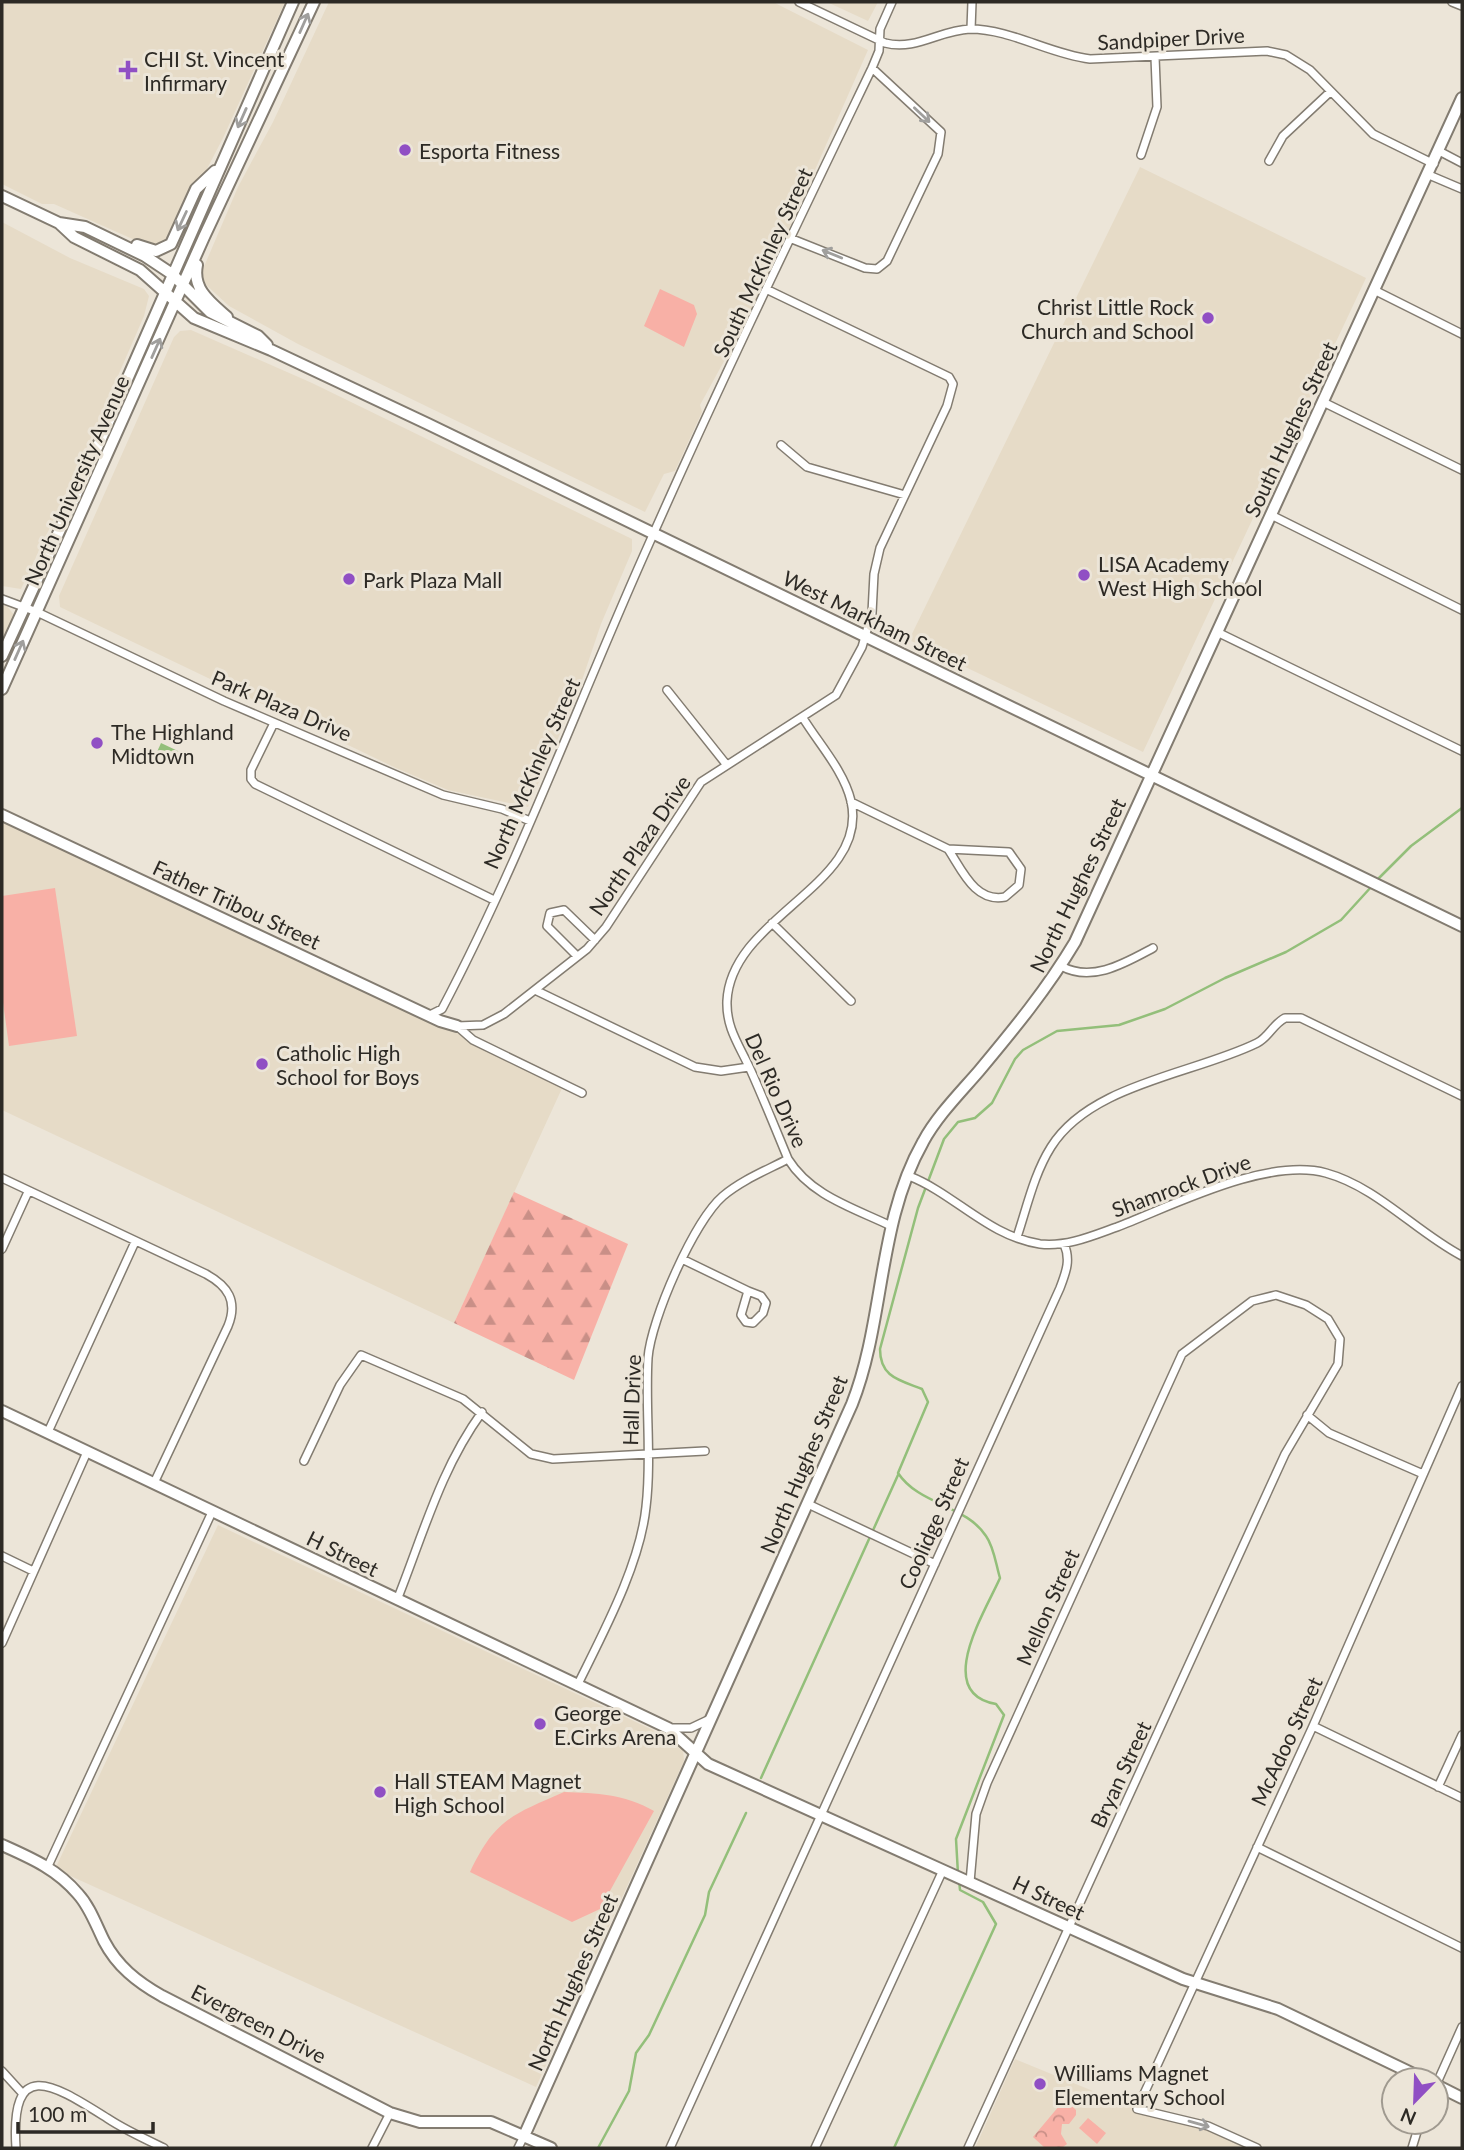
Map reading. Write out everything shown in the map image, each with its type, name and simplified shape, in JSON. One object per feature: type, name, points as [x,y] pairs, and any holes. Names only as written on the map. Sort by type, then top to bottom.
[{"type":"street","name":"North University Avenue","points":[[2,656],[293,2]]},
{"type":"street","points":[[235,325],[202,294],[195,280],[200,245],[314,2]]},
{"type":"street","name":"Sandpiper Drive","points":[[799,2],[891,45],[912,45],[953,31],[971,29],[995,32],[1075,57],[1276,52],[1300,61],[1373,134],[1434,164]]},
{"type":"street","name":"South McKinley Street","points":[[653,534],[872,68],[879,51],[880,29],[892,2]]},
{"type":"street","points":[[971,29],[972,2]]},
{"type":"street","points":[[1452,2],[1462,6]]},
{"type":"street","points":[[1141,155],[1157,107],[1155,57]]},
{"type":"street","points":[[792,239],[865,268],[877,269],[887,261],[938,154],[941,132],[872,68]]},
{"type":"street","points":[[1269,161],[1283,136],[1330,92]]},
{"type":"street","name":"South Hughes Street","points":[[1152,775],[1429,176],[1462,98]]},
{"type":"street","points":[[1439,151],[1462,163]]},
{"type":"street","points":[[85,227],[102,230],[148,250],[163,249],[171,244],[196,189],[220,166]]},
{"type":"street","points":[[1429,176],[1462,189]]},
{"type":"street","name":"West Markham Street","points":[[2,197],[60,223],[85,227],[145,256],[172,274],[210,312],[258,336],[271,350]]},
{"type":"street","name":"West Markham Street","points":[[60,223],[74,237],[140,270],[194,318],[271,350],[1462,926]]},
{"type":"street","name":"North University Avenue","points":[[2,689],[200,245]]},
{"type":"street","name":"North Plaza Drive","points":[[457,1026],[472,1026],[494,1020],[537,991],[595,940],[692,792],[726,764],[836,695],[866,636],[872,613],[876,561],[954,388],[952,381],[768,290]]},
{"type":"street","points":[[1376,291],[1462,334]]},
{"type":"street","points":[[1323,402],[1462,470]]},
{"type":"street","points":[[781,445],[807,467],[905,495]]},
{"type":"street","points":[[1271,515],[1462,610]]},
{"type":"street","name":"North McKinley Street","points":[[429,1015],[442,1009],[494,900],[653,534]]},
{"type":"street","name":"Park Plaza Drive","points":[[2,599],[37,612],[274,723],[443,795],[502,809],[530,821]]},
{"type":"street","points":[[1217,632],[1462,750]]},
{"type":"street","points":[[667,690],[726,764]]},
{"type":"street","points":[[803,718],[840,776],[851,802],[948,849],[1009,852],[1021,869],[1019,885],[1005,897],[985,896],[973,887],[948,849]]},
{"type":"street","points":[[274,723],[250,775],[255,784],[494,900]]},
{"type":"street","name":"North Hughes Street","points":[[518,2148],[696,1755],[860,1383],[891,1226],[923,1142],[940,1117],[1039,1000],[1061,966],[1075,942],[1152,775]]},
{"type":"street","name":"Del Rio Drive","points":[[851,802],[851,827],[837,861],[745,950],[729,986],[729,1026],[750,1067],[788,1159],[799,1175],[814,1188],[891,1226]]},
{"type":"street","name":"Father Tribou Street","points":[[2,815],[457,1026]]},
{"type":"street","points":[[577,956],[547,926],[548,917],[555,910],[564,910],[595,940]]},
{"type":"street","points":[[772,923],[851,1000]]},
{"type":"street","points":[[1061,966],[1088,975],[1132,960],[1153,948]]},
{"type":"street","points":[[537,991],[695,1067],[721,1071],[750,1067]]},
{"type":"street","points":[[1017,1237],[1043,1161],[1057,1138],[1073,1121],[1098,1104],[1257,1043],[1284,1018],[1301,1018],[1462,1097]]},
{"type":"street","points":[[457,1026],[473,1040],[582,1093]]},
{"type":"street","name":"Hall Drive","points":[[578,1686],[642,1532],[646,1507],[650,1344],[659,1314],[698,1227],[721,1198],[740,1184],[788,1159]]},
{"type":"street","name":"Shamrock Drive","points":[[909,1176],[931,1186],[994,1229],[1039,1243],[1064,1244],[1251,1177],[1296,1169],[1324,1172],[1351,1182],[1462,1256]]},
{"type":"street","points":[[2,1178],[216,1279],[227,1289],[232,1304],[228,1326],[154,1483]]},
{"type":"street","points":[[2,1249],[28,1192]]},
{"type":"street","points":[[48,1432],[135,1242]]},
{"type":"street","name":"Coolidge Street","points":[[670,2148],[1066,1273],[1068,1254],[1064,1244]]},
{"type":"street","points":[[684,1260],[748,1291]]},
{"type":"street","name":"Bryan Street","points":[[968,2148],[1285,1454],[1338,1364],[1341,1348],[1339,1334],[1332,1323],[1306,1306],[1284,1297],[1259,1297],[1182,1354]]},
{"type":"street","name":"Mellon Street","points":[[967,1881],[976,1814],[987,1783],[1182,1354]]},
{"type":"street","points":[[304,1461],[340,1385],[362,1355],[463,1399],[537,1457],[705,1451]]},
{"type":"street","name":"McAdoo Street","points":[[1258,2148],[1208,2126],[1137,2109],[1313,1726],[1462,1386]]},
{"type":"street","name":"H Street","points":[[2,1411],[668,1728],[708,1764],[1193,1983],[1278,2009],[1397,2066]]},
{"type":"street","points":[[397,1600],[434,1498],[454,1454],[482,1412]]},
{"type":"street","points":[[1307,1415],[1329,1433],[1423,1475]]},
{"type":"street","points":[[2,1643],[87,1452]]},
{"type":"street","points":[[808,1504],[935,1564]]},
{"type":"street","points":[[48,1866],[212,1512]]},
{"type":"street","points":[[2,1556],[33,1570]]},
{"type":"street","points":[[668,1728],[691,1728],[712,1717]]},
{"type":"street","points":[[1313,1726],[1462,1798]]},
{"type":"street","points":[[1438,1787],[1462,1735]]},
{"type":"street","name":"Evergreen Drive","points":[[2,1845],[48,1866],[79,1895],[110,1951],[138,1982],[390,2113],[420,2123],[491,2122],[551,2148]]},
{"type":"street","points":[[1256,1847],[1462,1948]]},
{"type":"street","points":[[815,2148],[946,1872]]},
{"type":"street","points":[[1445,2066],[1462,2027]]},
{"type":"street","points":[[2,2071],[23,2094]]},
{"type":"street","points":[[16,2148],[15,2115],[23,2094],[38,2086],[62,2090],[124,2128],[164,2148]]},
{"type":"street","points":[[372,2148],[390,2113]]},
{"type":"shaded area","name":"CHI St. Vincent Infirmary","points":[[2,2],[285,2],[223,138],[170,240],[161,247],[146,245],[54,204],[42,204],[2,184]]},
{"type":"shaded area","points":[[329,2],[773,2],[868,50],[757,301],[700,405],[702,412],[675,471],[664,474],[645,512],[298,344],[229,306],[203,282],[203,269],[238,187],[273,122]]},
{"type":"shaded area","points":[[827,2],[878,2],[868,21]]},
{"type":"shaded area","points":[[1140,167],[1366,278],[1143,752],[909,640]]},
{"type":"shaded area","points":[[2,222],[70,258],[144,289],[149,296],[144,316],[77,470],[21,589],[2,586]]},
{"type":"shaded area","name":"Park Plaza Mall","points":[[191,330],[312,383],[632,539],[632,551],[601,624],[577,695],[528,807],[448,790],[396,768],[60,607],[59,596],[174,337],[180,331]]},
{"type":"shaded area","points":[[2,605],[7,606],[14,615],[2,642]]},
{"type":"shaded area","name":"Catholic High School for Boys","points":[[2,815],[463,1032],[564,1084],[454,1323],[2,1110]]},
{"type":"shaded area","name":"Hall STEAM Magnet High School","points":[[218,1525],[655,1731],[683,1750],[684,1761],[536,2087],[55,1869]]},
{"type":"shaded area","name":"Williams Magnet Elementary School","points":[[1015,2059],[1137,2109],[1208,2126],[1254,2148],[975,2148]]},
{"type":"green space","points":[[660,289],[694,305],[697,314],[684,347],[644,326]]},
{"type":"green space","points":[[55,888],[77,1036],[9,1046],[2,995],[2,896]]},
{"type":"green space","points":[[514,1192],[628,1244],[574,1380],[454,1323]]},
{"type":"green space","points":[[564,1792],[621,1798],[654,1811],[600,1909],[572,1922],[470,1872],[497,1829],[518,1813]]},
{"type":"green space","points":[[1065,2099],[1076,2110],[1076,2115],[1069,2124],[1062,2124],[1061,2134],[1067,2144],[1063,2147],[1045,2148],[1033,2137]]},
{"type":"green space","points":[[1088,2118],[1106,2133],[1097,2144],[1079,2128]]},
{"type":"water","points":[[161,743],[180,752],[175,761],[157,752]]},
{"type":"waterway","points":[[1376,881],[1411,846],[1462,808]]},
{"type":"waterway","points":[[958,1874],[956,1839],[1004,1715],[996,1704],[977,1697],[968,1684],[966,1668],[976,1630],[1000,1578],[991,1545],[977,1526],[918,1492],[898,1473],[928,1402],[922,1389],[887,1372],[880,1349],[918,1208],[944,1139],[958,1122],[975,1118],[992,1103],[1015,1059],[1023,1050],[1057,1031],[1119,1025],[1165,1009],[1225,978],[1286,952],[1341,920],[1372,886]]},
{"type":"waterway","points":[[761,1778],[898,1475]]},
{"type":"waterway","points":[[598,2148],[629,2091],[636,2053],[649,2035],[705,1915],[709,1892],[746,1813]]},
{"type":"waterway","points":[[894,2148],[996,1924],[983,1902],[960,1890],[959,1880]]},
{"type":"place","name":"CHI St. Vincent Infirmary","points":[[128,70]]},
{"type":"place","name":"Esporta Fitness","points":[[405,150]]},
{"type":"place","name":"Christ Little Rock Church and School","points":[[1208,318]]},
{"type":"place","name":"LISA Academy West High School","points":[[1084,575]]},
{"type":"place","name":"Park Plaza Mall","points":[[349,579]]},
{"type":"place","name":"The Highland Midtown","points":[[97,743]]},
{"type":"place","name":"Catholic High School for Boys","points":[[262,1064]]},
{"type":"place","name":"George E.Cirks Arena","points":[[540,1724]]},
{"type":"place","name":"Hall STEAM Magnet High School","points":[[380,1792]]},
{"type":"place","name":"Williams Magnet Elementary School","points":[[1040,2084]]}]
